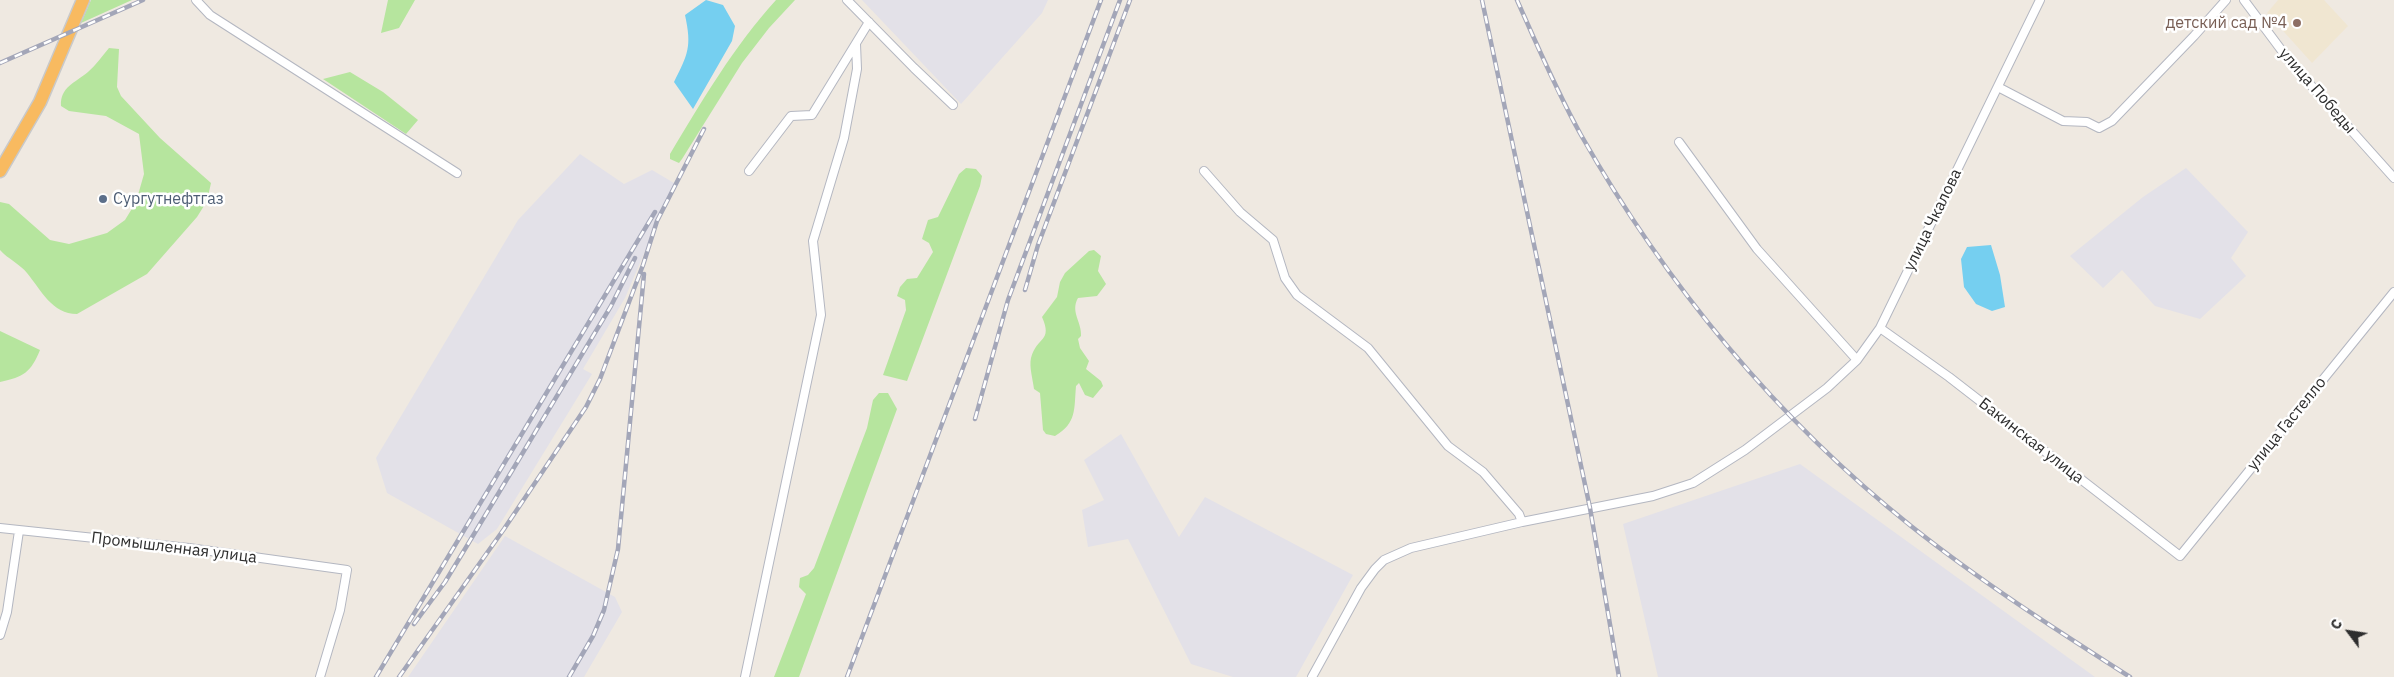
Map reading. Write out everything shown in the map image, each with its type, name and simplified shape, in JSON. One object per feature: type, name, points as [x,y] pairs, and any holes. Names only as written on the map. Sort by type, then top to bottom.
[{"type":"highway","points":[[0,171],[40,102],[83,0]]},
{"type":"street","points":[[196,0],[210,16],[457,173]]},
{"type":"street","points":[[848,0],[953,105]]},
{"type":"street","name":"улица Чкалова","points":[[1312,677],[1361,588],[1384,560],[1411,548],[1522,522],[1653,496],[1693,483],[1717,470],[1792,416],[1857,360],[1880,328],[2040,0]]},
{"type":"street","points":[[1998,87],[2063,121],[2087,122],[2099,128],[2112,121],[2226,0]]},
{"type":"street","name":"улица Победы","points":[[2244,0],[2291,63],[2394,178]]},
{"type":"street","points":[[749,171],[791,116],[812,116],[869,22]]},
{"type":"street","points":[[745,677],[821,315],[812,241],[844,138],[857,69],[856,44]]},
{"type":"street","points":[[1679,142],[1757,249],[1857,360]]},
{"type":"street","points":[[1204,171],[1240,212],[1273,240],[1285,278],[1297,295],[1368,348],[1448,446],[1484,472],[1519,514],[1522,522]]},
{"type":"street","name":"улица Гастелло","points":[[2180,556],[2394,292]]},
{"type":"street","name":"Бакинская улица","points":[[1880,328],[1949,377],[2180,556]]},
{"type":"street","name":"Промышленная улица","points":[[0,528],[189,548],[347,570],[340,610],[318,677]]},
{"type":"street","points":[[0,635],[7,612],[19,531]]},
{"type":"shaded area","points":[[862,0],[1048,0],[1042,13],[961,104]]},
{"type":"shaded area","points":[[2278,0],[2324,0],[2348,26],[2312,63],[2267,13]]},
{"type":"shaded area","points":[[580,154],[624,184],[652,170],[674,183],[625,298],[583,369],[592,374],[497,529],[478,544],[387,493],[376,458],[518,220]]},
{"type":"shaded area","points":[[2186,168],[2248,232],[2231,258],[2246,276],[2200,319],[2155,306],[2122,270],[2103,288],[2070,256],[2143,197]]},
{"type":"shaded area","points":[[1121,434],[1179,537],[1205,497],[1353,575],[1296,677],[1233,677],[1191,664],[1128,539],[1088,547],[1082,510],[1104,500],[1084,460]]},
{"type":"shaded area","points":[[1800,464],[2095,677],[1658,677],[1623,524]]},
{"type":"shaded area","points":[[505,536],[615,597],[622,612],[584,677],[408,677]]},
{"type":"green space","points":[[91,0],[132,0],[81,23]]},
{"type":"green space","points":[[388,0],[415,0],[399,28],[381,33]]},
{"type":"green space","points":[[776,0],[795,0],[769,28],[742,63],[679,163],[670,159],[670,154],[719,74],[746,36]]},
{"type":"green space","points":[[109,48],[119,49],[117,87],[121,96],[160,138],[211,183],[207,201],[197,217],[147,274],[77,314],[68,313],[54,306],[24,270],[0,250],[0,202],[9,204],[50,240],[69,244],[107,233],[125,220],[136,202],[144,174],[139,134],[106,116],[69,111],[61,106],[63,94],[69,86],[91,69]]},
{"type":"green space","points":[[350,72],[383,92],[418,120],[406,134],[323,79]]},
{"type":"green space","points":[[966,168],[976,169],[982,176],[980,186],[907,381],[883,375],[906,310],[905,300],[897,296],[900,287],[907,279],[917,278],[933,252],[929,243],[922,239],[928,220],[938,217],[959,174]]},
{"type":"green space","points":[[1094,250],[1101,256],[1098,271],[1106,284],[1097,296],[1078,298],[1075,308],[1081,331],[1081,336],[1078,339],[1080,348],[1089,361],[1086,369],[1101,381],[1103,386],[1093,398],[1085,395],[1079,383],[1076,386],[1071,421],[1055,436],[1046,434],[1043,430],[1040,393],[1034,389],[1031,358],[1045,335],[1045,325],[1042,317],[1057,297],[1060,282],[1065,273],[1089,251]]},
{"type":"green space","points":[[0,331],[40,350],[33,364],[26,372],[15,378],[0,382]]},
{"type":"green space","points":[[879,393],[888,393],[897,409],[799,677],[774,677],[806,594],[799,587],[800,578],[808,575],[814,568],[867,428],[873,400]]},
{"type":"water","points":[[706,0],[723,5],[735,26],[732,41],[693,109],[674,82],[683,64],[687,50],[688,35],[685,15]]},
{"type":"water","points":[[1991,245],[2000,275],[2005,307],[1992,311],[1976,304],[1964,287],[1961,259],[1967,247]]},
{"type":"railway","points":[[0,63],[143,0]]},
{"type":"railway","points":[[847,677],[1101,0]]},
{"type":"railway","points":[[975,419],[1008,300],[1120,0]]},
{"type":"railway","points":[[1025,290],[1038,245],[1130,0]]},
{"type":"railway","points":[[1482,0],[1590,508],[1619,677]]},
{"type":"railway","points":[[1517,0],[1564,102],[1581,135],[1614,190],[1687,296],[1727,346],[1770,394],[1815,441],[1862,485],[1911,526],[2046,623],[2130,677]]},
{"type":"railway","points":[[399,677],[504,529],[586,407],[600,379],[643,265],[657,221],[704,129]]},
{"type":"railway","points":[[376,677],[655,212]]},
{"type":"railway","points":[[414,624],[445,582],[468,544],[611,306],[635,258]]},
{"type":"railway","points":[[569,677],[593,636],[604,610],[618,549],[644,274]]},
{"type":"place","name":"детский сад №4","points":[[2297,23]]},
{"type":"place","name":"Сургутнефтгаз","points":[[103,199]]}]
